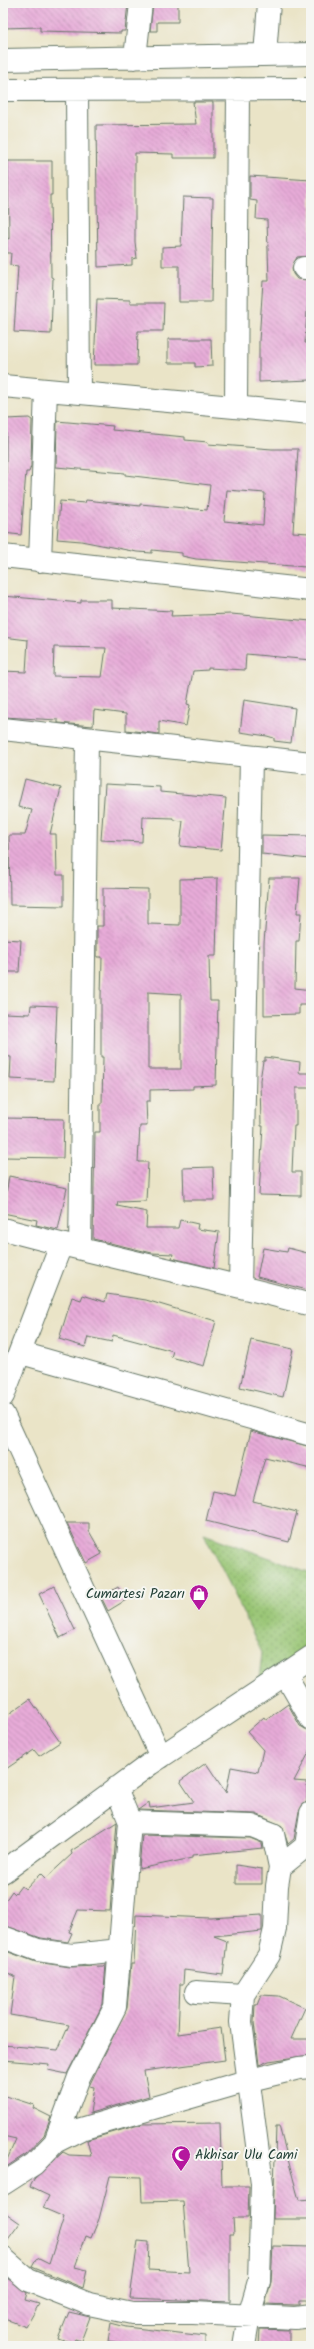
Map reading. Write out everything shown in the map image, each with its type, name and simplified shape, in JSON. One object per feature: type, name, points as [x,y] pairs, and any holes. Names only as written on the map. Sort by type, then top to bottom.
[{"type":"street","points":[[135,58],[141,3]]},
{"type":"street","points":[[266,55],[269,3]]},
{"type":"street","points":[[3,60],[311,54]]},
{"type":"street","points":[[3,90],[311,88]]},
{"type":"street","points":[[236,407],[238,89]]},
{"type":"street","points":[[77,90],[79,393]]},
{"type":"street","points":[[3,386],[311,414]]},
{"type":"street","points":[[40,561],[46,390]]},
{"type":"street","points":[[3,556],[311,590]]},
{"type":"street","points":[[3,729],[251,758],[311,763]]},
{"type":"street","points":[[3,1396],[70,1246],[88,740]]},
{"type":"street","points":[[240,1286],[251,758]]},
{"type":"street","points":[[3,1229],[240,1286],[311,1305]]},
{"type":"street","points":[[21,1353],[311,1434]]},
{"type":"street","points":[[3,1414],[160,1757]]},
{"type":"street","points":[[3,1872],[160,1757],[311,1657]]},
{"type":"street","points":[[285,1674],[311,1719]]},
{"type":"street","points":[[55,2142],[78,2077],[115,2007],[130,1822],[116,1788]]},
{"type":"street","points":[[280,1867],[306,1846],[311,1812]]},
{"type":"street","points":[[130,1822],[252,1826],[273,1834],[280,1867],[277,1886],[275,1929],[269,1955],[243,1995],[241,2022],[250,2080],[262,2183],[259,2281],[249,2316],[244,2346]]},
{"type":"street","points":[[3,1937],[38,1950],[72,1955],[120,1950]]},
{"type":"street","points":[[196,1992],[243,1995]]},
{"type":"street","points":[[3,2184],[34,2164],[55,2142],[81,2129],[250,2080],[299,2068],[311,2067]]},
{"type":"street","points":[[3,2258],[28,2280],[89,2304],[132,2313],[296,2318],[311,2316]]},
{"type":"green space","points":[[204,1534],[311,1573],[311,1653],[259,1679],[262,1653]]},
{"type":"building","points":[[3,3],[128,3],[125,31],[121,31],[121,33],[40,31],[40,27],[3,28]]},
{"type":"building","points":[[153,3],[178,3],[178,22],[157,22],[157,31],[150,31]]},
{"type":"building","points":[[193,102],[213,102],[213,158],[173,158],[173,154],[135,153],[135,242],[137,258],[132,259],[132,265],[98,267],[96,125],[196,124]]},
{"type":"building","points":[[8,161],[52,161],[52,195],[50,195],[51,277],[53,278],[51,334],[14,332],[18,266],[10,265],[11,253],[7,253],[7,238],[9,239]]},
{"type":"building","points":[[250,176],[311,180],[311,256],[297,257],[292,268],[293,274],[297,279],[309,280],[305,343],[311,343],[311,380],[259,382],[259,341],[263,281],[269,281],[267,220],[256,219],[257,201],[250,200]]},
{"type":"building","points":[[183,197],[213,198],[211,302],[179,302],[179,266],[162,266],[162,247],[181,246]]},
{"type":"building","points":[[97,299],[130,300],[130,303],[164,303],[163,331],[138,331],[137,365],[94,365]]},
{"type":"building","points":[[168,339],[211,339],[212,366],[195,367],[195,363],[168,363]]},
{"type":"building","points":[[29,418],[32,420],[31,466],[29,472],[26,472],[21,535],[3,533],[3,479],[6,479],[6,419]]},
{"type":"building","points":[[57,421],[113,426],[112,430],[185,437],[185,440],[208,442],[208,444],[272,449],[298,449],[293,532],[309,533],[306,567],[196,559],[182,556],[182,553],[152,550],[152,553],[137,552],[81,541],[57,539],[60,501],[85,503],[86,500],[140,506],[140,504],[207,510],[210,485],[125,475],[125,473],[56,467]],"holes":[[[227,490],[265,493],[263,525],[224,521]]]},
{"type":"building","points":[[3,596],[81,603],[81,600],[112,600],[112,608],[172,611],[171,616],[231,614],[311,621],[311,660],[246,654],[245,670],[208,668],[208,670],[193,671],[187,704],[190,705],[186,726],[159,721],[159,734],[126,730],[126,714],[94,710],[93,726],[58,723],[58,720],[3,717],[3,671],[26,672],[28,640],[3,637]],"holes":[[[54,647],[106,648],[102,677],[53,676]]]},
{"type":"building","points":[[244,700],[295,708],[291,743],[274,741],[274,738],[267,736],[240,732]]},
{"type":"building","points":[[25,779],[61,788],[50,834],[56,834],[57,875],[64,875],[64,906],[10,905],[9,835],[25,835],[32,810],[18,807]]},
{"type":"building","points":[[105,784],[160,787],[160,792],[226,798],[221,850],[180,846],[183,821],[173,820],[173,818],[143,817],[142,842],[101,840]]},
{"type":"building","points":[[262,835],[310,836],[310,859],[262,854]]},
{"type":"building","points":[[218,878],[216,956],[209,956],[210,1001],[218,1001],[216,1085],[193,1086],[193,1089],[150,1090],[150,1101],[146,1101],[147,1126],[140,1126],[138,1162],[148,1162],[146,1201],[118,1202],[117,1206],[147,1212],[146,1228],[178,1228],[180,1220],[198,1224],[197,1229],[219,1232],[214,1268],[172,1258],[173,1254],[152,1253],[93,1239],[95,1132],[100,1132],[100,1103],[102,1103],[102,957],[97,957],[97,926],[103,926],[103,888],[148,889],[148,924],[180,925],[180,879]],"holes":[[[148,992],[181,994],[181,1069],[148,1069]]]},
{"type":"building","points":[[269,878],[300,878],[297,913],[301,913],[299,941],[296,941],[295,988],[311,990],[311,1005],[299,1005],[299,1014],[264,1015],[264,943]]},
{"type":"building","points":[[3,939],[21,940],[19,972],[3,972]]},
{"type":"building","points":[[31,1005],[57,1006],[54,1081],[10,1079],[11,1057],[3,1056],[3,1013],[30,1014]]},
{"type":"building","points":[[265,1057],[300,1062],[299,1073],[311,1073],[311,1088],[296,1088],[296,1126],[294,1126],[292,1172],[301,1172],[301,1196],[259,1195],[263,1126],[261,1126],[260,1080]]},
{"type":"building","points":[[3,1118],[64,1119],[63,1158],[3,1157]]},
{"type":"building","points":[[213,1167],[214,1200],[184,1200],[183,1168]]},
{"type":"building","points":[[9,1176],[67,1188],[58,1230],[36,1225],[37,1220],[3,1213]]},
{"type":"building","points":[[263,1248],[287,1252],[288,1248],[311,1254],[311,1291],[257,1277]]},
{"type":"building","points":[[107,1294],[146,1300],[216,1321],[204,1366],[171,1357],[173,1351],[113,1335],[112,1342],[88,1337],[85,1347],[59,1339],[72,1297],[81,1300],[83,1295],[105,1302]]},
{"type":"building","points":[[251,1340],[293,1349],[283,1397],[240,1387]]},
{"type":"building","points":[[251,1431],[311,1447],[311,1468],[265,1457],[253,1501],[297,1512],[289,1542],[206,1521],[213,1491],[235,1496]]},
{"type":"building","points":[[67,1523],[89,1523],[89,1531],[102,1554],[86,1563]]},
{"type":"building","points":[[54,1586],[75,1630],[60,1638],[39,1594]]},
{"type":"building","points":[[118,1587],[126,1600],[108,1611],[101,1597]]},
{"type":"building","points":[[30,1699],[60,1742],[39,1756],[34,1750],[3,1771],[3,1718]]},
{"type":"building","points":[[288,1704],[300,1726],[311,1731],[311,1749],[294,1781],[307,1782],[307,1801],[299,1811],[294,1839],[288,1844],[282,1826],[256,1814],[138,1810],[149,1802],[150,1808],[194,1802],[180,1781],[206,1763],[226,1793],[231,1767],[258,1772],[263,1750],[247,1732],[264,1717],[266,1720]]},
{"type":"building","points":[[117,1822],[110,1911],[78,1910],[69,1932],[72,1933],[68,1942],[41,1938],[3,1925],[3,1904],[12,1891],[15,1894],[21,1886],[26,1889],[41,1873],[46,1878],[72,1854],[71,1851]]},
{"type":"building","points":[[142,1835],[250,1838],[262,1843],[263,1848],[192,1855],[192,1858],[139,1869]]},
{"type":"building","points":[[236,1865],[262,1869],[262,1884],[236,1884]]},
{"type":"building","points":[[136,1915],[210,1918],[262,1915],[262,1931],[214,1936],[227,1941],[223,1975],[184,1970],[183,1984],[180,1984],[178,2034],[221,2028],[225,2060],[144,2071],[149,2096],[90,2113],[94,2087],[89,2086],[127,2008],[131,1964],[134,1964]]},
{"type":"building","points":[[3,1950],[36,1962],[70,1967],[103,1966],[106,1964],[103,2004],[67,2074],[48,2070],[49,2064],[3,2060],[3,2045],[58,2050],[69,2025],[10,2015],[15,1976],[3,1971]]},
{"type":"building","points":[[261,1995],[279,1996],[305,2008],[291,2039],[309,2039],[310,2055],[269,2061],[259,2065],[254,2022],[255,2005],[257,2005]]},
{"type":"building","points":[[3,2095],[34,2105],[33,2108],[51,2117],[44,2135],[26,2154],[3,2169],[16,2139],[3,2136]]},
{"type":"building","points":[[220,2123],[222,2186],[249,2186],[248,2218],[233,2218],[234,2234],[230,2234],[230,2302],[130,2298],[138,2241],[149,2242],[148,2270],[189,2272],[183,2201],[142,2202],[141,2177],[110,2176],[99,2219],[91,2238],[86,2236],[75,2267],[87,2270],[83,2288],[32,2267],[37,2258],[49,2264],[64,2217],[43,2208],[49,2196],[30,2187],[34,2179],[63,2152],[69,2155],[91,2156],[87,2140],[142,2124]]},
{"type":"building","points":[[276,2126],[279,2126],[299,2200],[311,2199],[311,2219],[273,2219]]},
{"type":"building","points":[[3,2211],[20,2223],[3,2246]]},
{"type":"building","points":[[273,2246],[311,2247],[311,2301],[299,2301],[299,2305],[265,2304],[271,2282]]},
{"type":"building","points":[[7,2278],[27,2293],[25,2300],[39,2304],[26,2327],[3,2318],[3,2283]]},
{"type":"building","points":[[69,2312],[90,2317],[81,2341],[75,2339],[73,2344],[58,2339]]},
{"type":"building","points":[[111,2323],[126,2327],[205,2336],[205,2346],[142,2346],[108,2341]]},
{"type":"building","points":[[260,2329],[289,2330],[289,2346],[259,2346]]},
{"type":"place","name":"Cumartesi Pazarı","points":[[199,1611]]},
{"type":"place","name":"Akhisar Ulu Cami","points":[[181,2172]]}]
